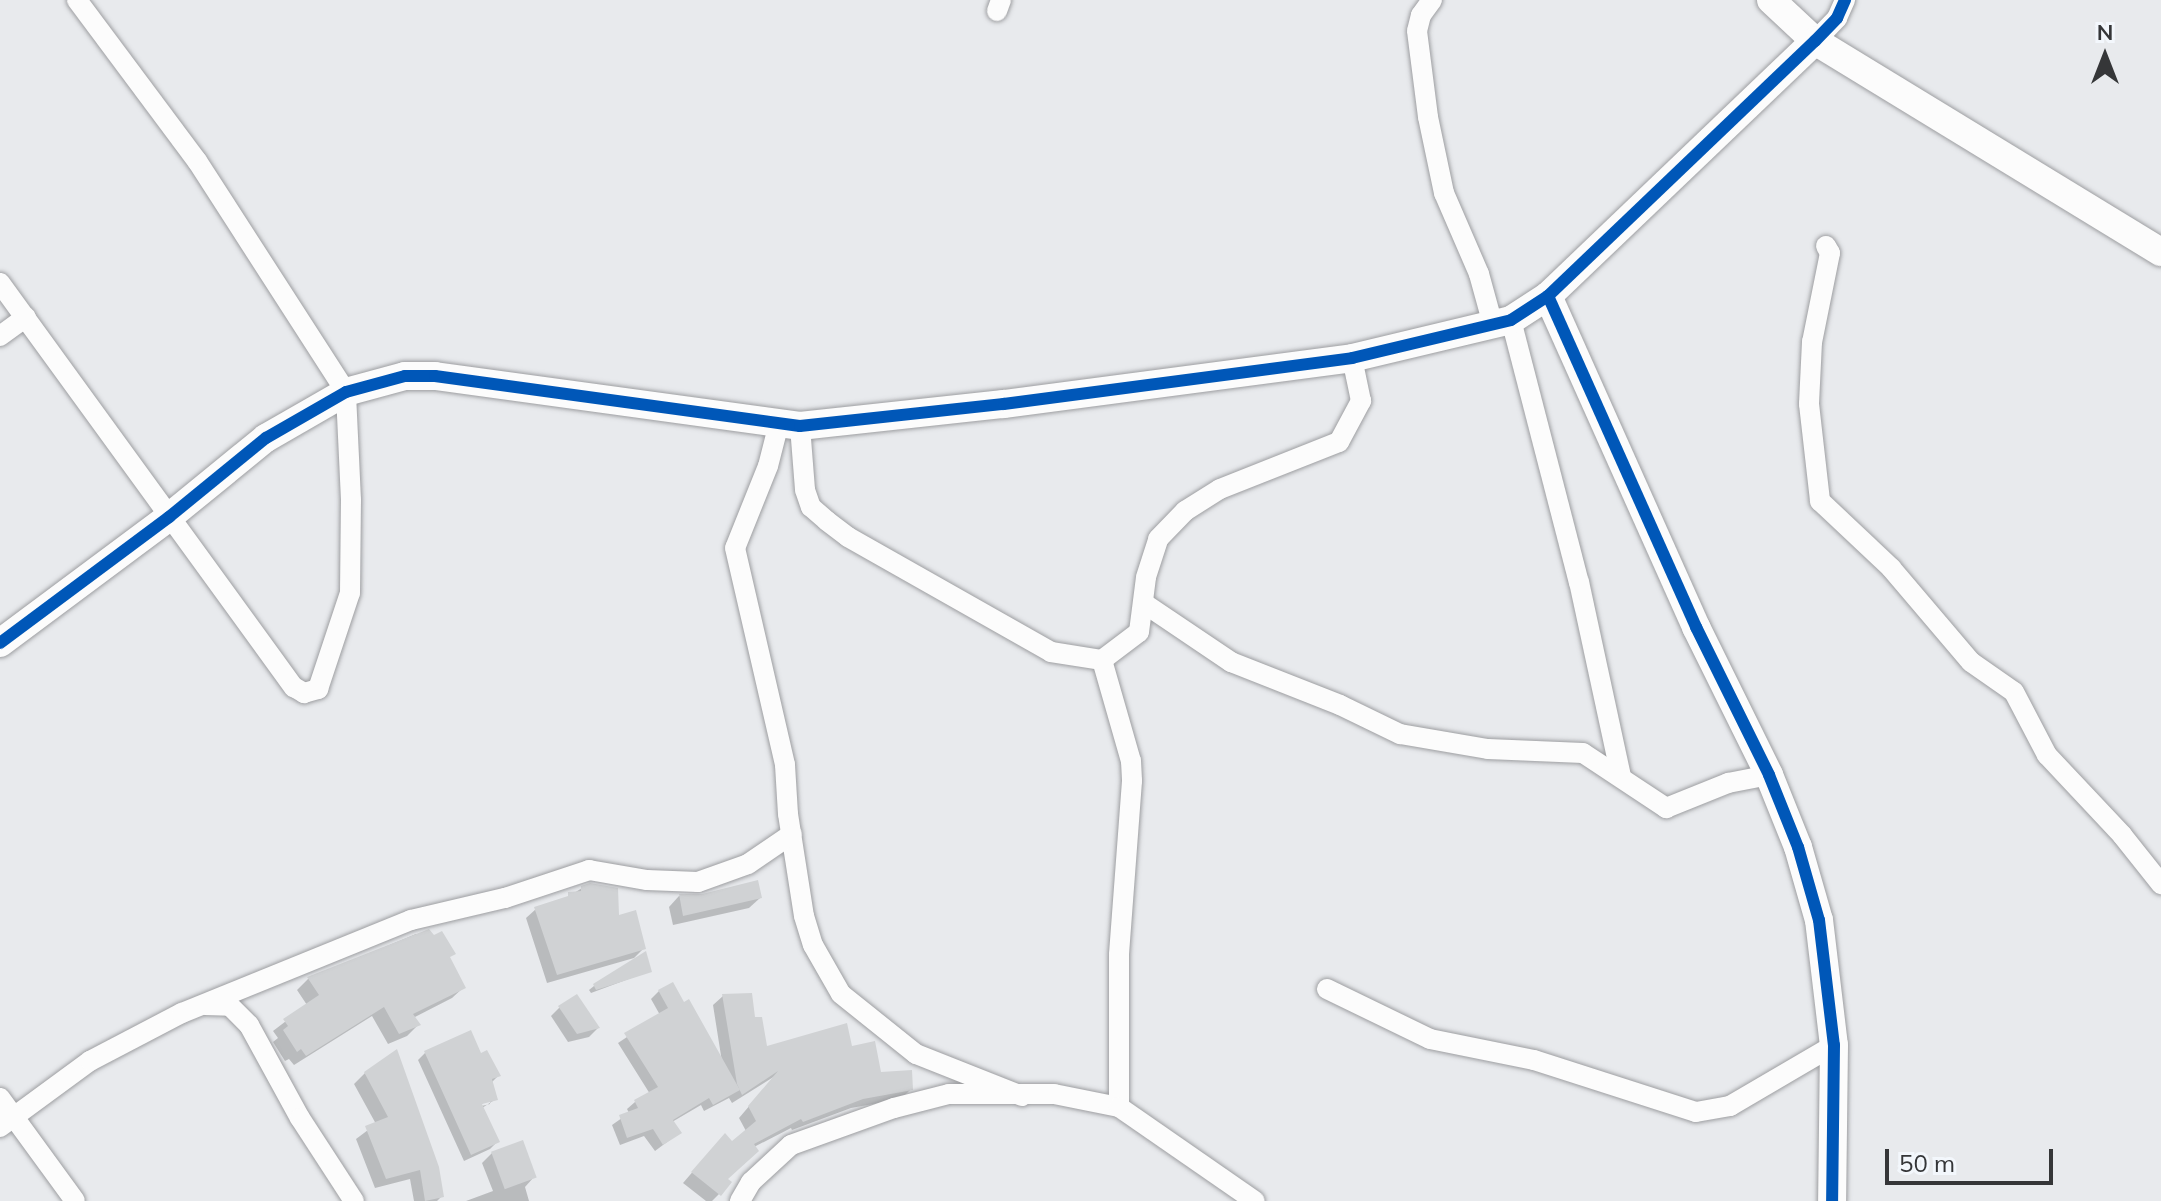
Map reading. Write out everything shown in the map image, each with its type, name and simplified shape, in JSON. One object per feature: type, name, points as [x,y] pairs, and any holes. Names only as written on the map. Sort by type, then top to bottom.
[{"type":"street","points":[[0,283],[294,687],[304,693],[313,692],[322,683],[350,593],[351,500],[346,392],[197,161],[77,0]]},
{"type":"street","points":[[1432,0],[1421,15],[1417,31],[1428,117],[1444,193],[1502,322],[1579,582],[1621,777]]},
{"type":"street","points":[[1771,0],[1815,41],[2161,252]]},
{"type":"street","points":[[0,643],[169,517],[246,451],[346,392],[405,376],[435,376],[789,425],[1004,404],[1352,358],[1502,322],[1548,296],[1815,41],[1837,18],[1845,0]]},
{"type":"street","points":[[1826,246],[1830,253],[1812,342],[1809,404],[1820,501],[1891,568],[1971,662],[2014,692],[2047,755],[2122,835],[2161,884]]},
{"type":"street","points":[[1548,296],[1696,627],[1769,775],[1798,847],[1819,920],[1834,1045],[1832,1201]]},
{"type":"street","points":[[0,336],[26,317]]},
{"type":"street","points":[[789,425],[811,507],[848,537],[1051,652],[1102,660],[1139,632],[1145,604],[1146,577],[1158,539],[1185,511],[1220,489],[1339,442],[1361,401],[1352,358]]},
{"type":"street","points":[[789,425],[768,466],[735,548],[785,765],[792,834],[807,927],[813,945],[841,994],[916,1054],[1022,1096]]},
{"type":"street","points":[[1145,604],[1231,662],[1340,705],[1400,734],[1488,749],[1583,753],[1666,808],[1728,783],[1769,775]]},
{"type":"street","points":[[1102,660],[1131,761],[1132,781],[1119,955],[1119,1107]]},
{"type":"street","points":[[7,1122],[90,1061],[201,1004],[317,961],[411,920],[505,898],[589,870],[647,880],[698,882],[748,864],[792,834]]},
{"type":"street","points":[[1327,989],[1430,1039],[1534,1060],[1696,1112],[1730,1106],[1834,1045]]},
{"type":"street","points":[[201,1004],[230,1006],[249,1025],[300,1118],[354,1201]]},
{"type":"street","points":[[740,1201],[751,1182],[773,1159],[791,1145],[833,1128],[949,1094],[1054,1094],[1119,1107],[1255,1201]]},
{"type":"street","points":[[0,1098],[7,1122],[75,1201]]},
{"type":"building","points":[[758,880],[762,898],[683,916],[679,894],[702,894]]},
{"type":"building","points":[[590,883],[618,888],[619,915],[636,910],[646,949],[557,975],[534,907],[568,896],[568,892],[581,891],[581,886]]},
{"type":"building","points":[[429,929],[434,935],[442,931],[456,954],[450,957],[466,988],[413,1014],[421,1025],[399,1034],[384,1007],[306,1056],[301,1049],[297,1052],[283,1030],[288,1026],[283,1019],[319,995],[307,977]]},
{"type":"building","points":[[646,951],[652,972],[596,990],[593,984]]},
{"type":"building","points":[[673,982],[684,1002],[689,999],[740,1090],[713,1105],[709,1098],[673,1120],[682,1133],[663,1145],[653,1129],[627,1138],[619,1115],[638,1108],[634,1100],[658,1087],[624,1033],[668,1008],[658,990]]},
{"type":"building","points":[[752,993],[755,1017],[762,1017],[767,1046],[847,1023],[852,1046],[875,1041],[881,1072],[912,1070],[913,1090],[863,1099],[803,1122],[801,1119],[754,1144],[759,1151],[728,1179],[732,1182],[721,1196],[691,1172],[725,1133],[732,1141],[756,1121],[748,1106],[778,1071],[742,1095],[737,1084],[722,994]]},
{"type":"building","points":[[577,994],[600,1028],[577,1034],[558,1006]]},
{"type":"building","points":[[471,1030],[481,1053],[487,1050],[501,1076],[492,1079],[498,1100],[482,1104],[500,1142],[471,1155],[424,1051]]},
{"type":"building","points":[[397,1049],[439,1167],[444,1197],[425,1201],[420,1170],[386,1179],[365,1126],[388,1117],[364,1072]]},
{"type":"building","points":[[523,1140],[537,1178],[505,1189],[491,1152]]},
{"type":"cycle path","points":[[0,643],[169,517],[266,438],[346,392],[405,376],[435,376],[800,426],[1004,404],[1352,358],[1511,320],[1548,296],[1815,41],[1837,18],[1845,0]]},
{"type":"cycle path","points":[[1548,296],[1696,627],[1769,775],[1798,847],[1819,920],[1834,1045],[1832,1201]]}]
